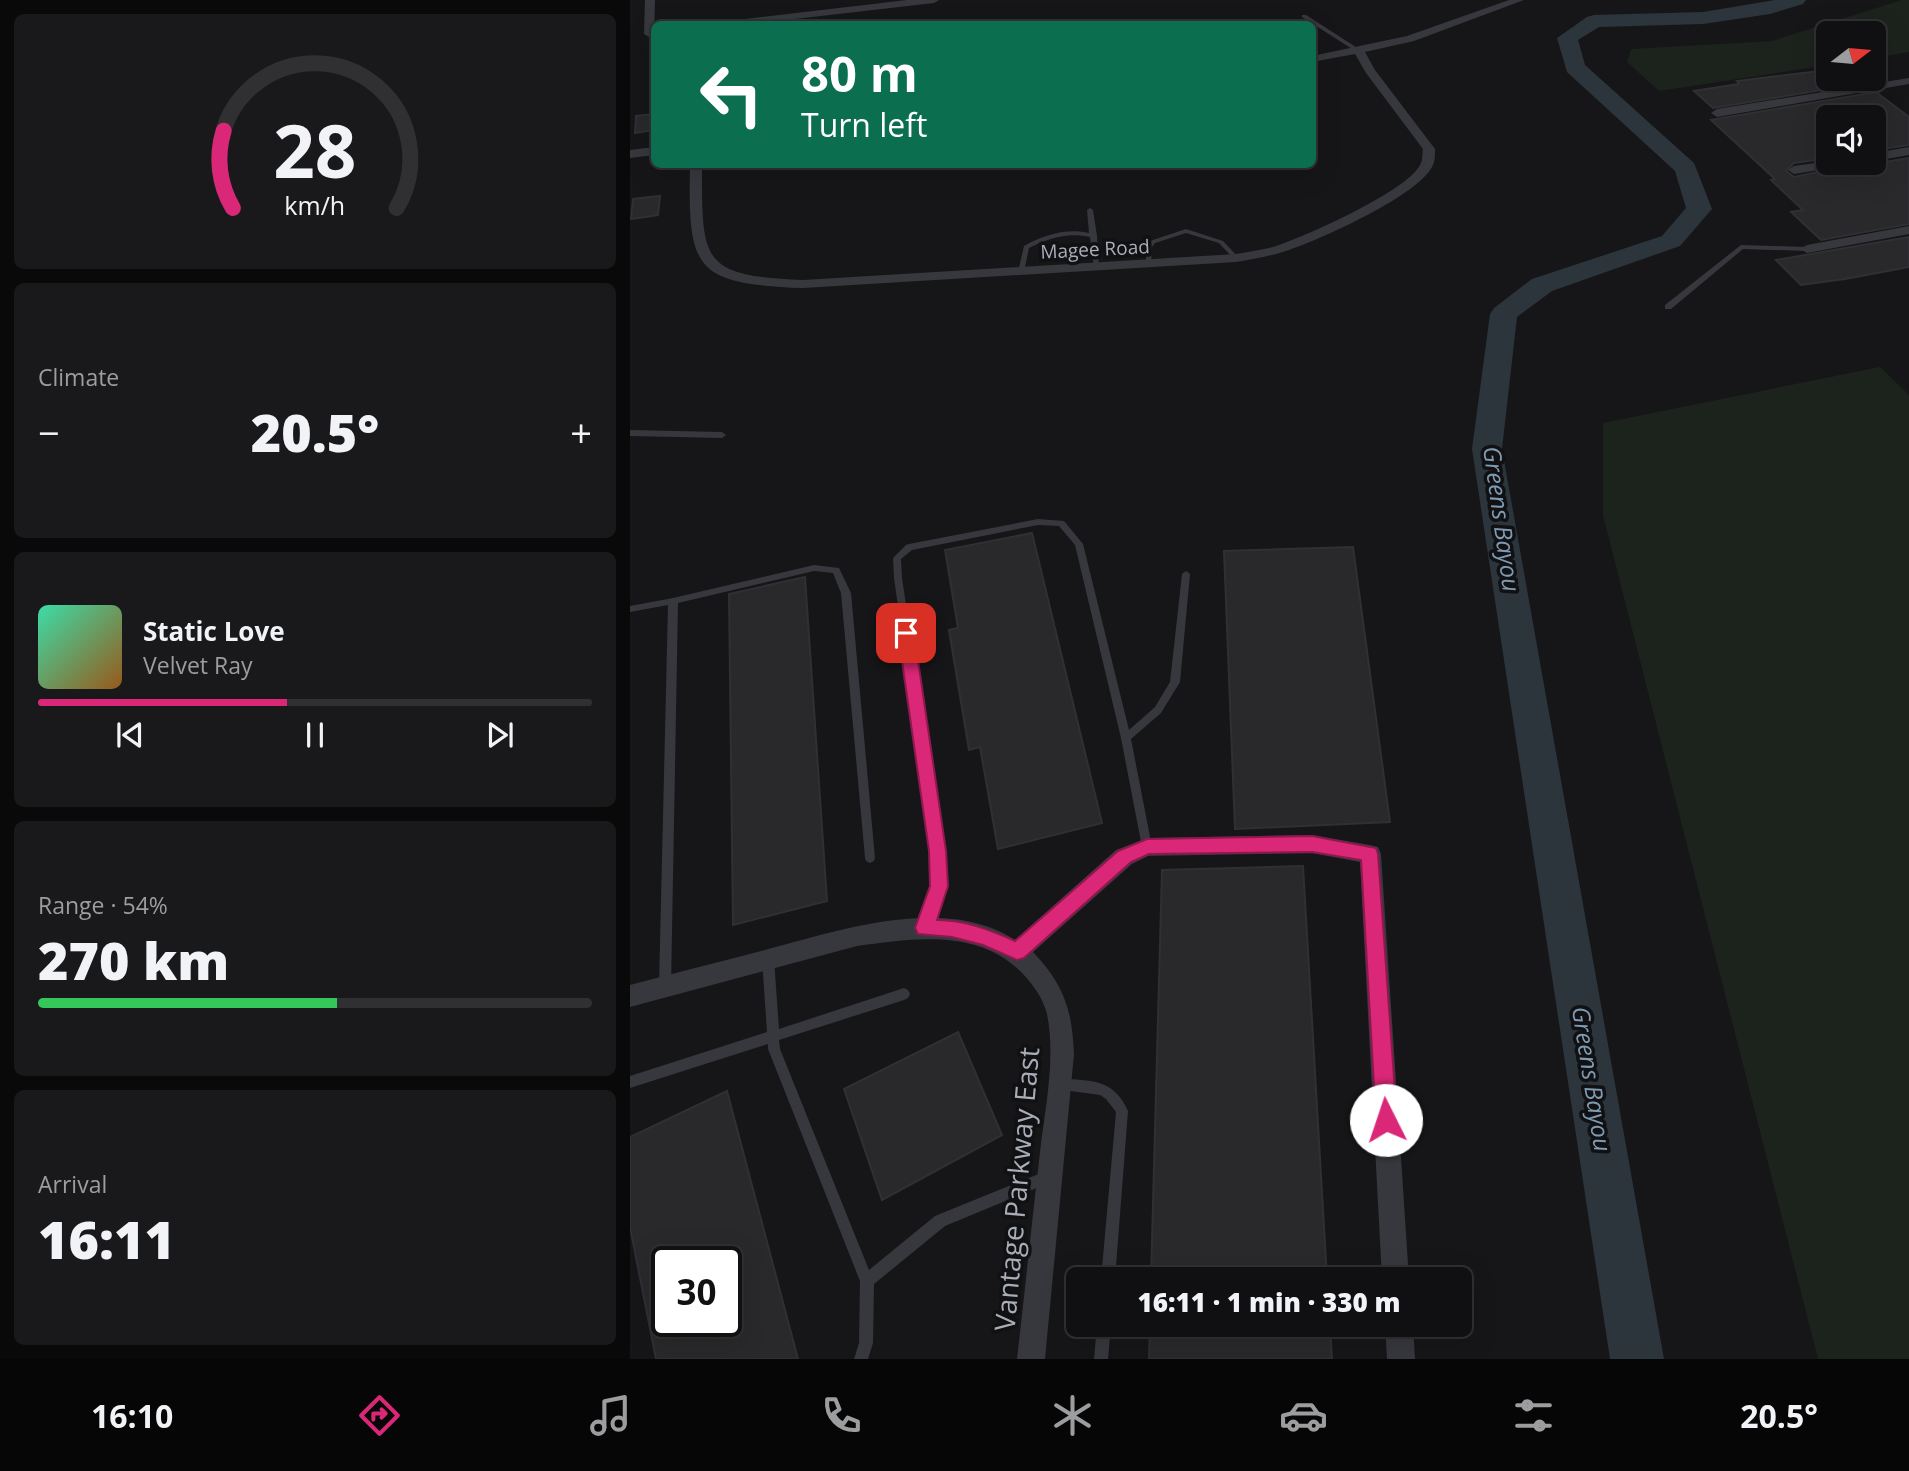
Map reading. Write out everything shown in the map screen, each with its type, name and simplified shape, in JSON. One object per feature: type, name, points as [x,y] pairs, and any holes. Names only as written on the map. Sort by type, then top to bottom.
[{"type":"street","points":[[650,0],[651,21]]},
{"type":"street","points":[[813,0],[816,14]]},
{"type":"street","points":[[754,21],[933,0]]},
{"type":"street","points":[[1316,59],[1410,39],[1519,0]]},
{"type":"street","name":"Magee Road","points":[[696,168],[696,211],[703,255],[721,271],[755,282],[803,284],[1236,258],[1283,248],[1314,236],[1416,179],[1427,164],[1429,149],[1370,71],[1359,51]]},
{"type":"street","points":[[1717,113],[1909,82]]},
{"type":"street","points":[[630,154],[651,150]]},
{"type":"street","points":[[1886,154],[1909,151]]},
{"type":"street","points":[[1794,170],[1816,166]]},
{"type":"street","points":[[1807,249],[1909,230]]},
{"type":"street","points":[[1017,951],[1124,857],[1147,847],[1312,844],[1370,854],[1395,1267]]},
{"type":"street","name":"Vantage Parkway East","points":[[630,996],[857,936],[925,928],[952,928],[985,937],[1017,951],[1054,997],[1061,1044],[1051,1175],[1031,1359]]},
{"type":"street","points":[[1400,1337],[1402,1359]]},
{"type":"lane","points":[[1304,16],[1312,21]]},
{"type":"lane","points":[[1316,24],[1359,51]]},
{"type":"lane","points":[[1090,211],[1097,268]]},
{"type":"lane","points":[[1148,265],[1152,242],[1186,231],[1221,242],[1236,258]]},
{"type":"lane","points":[[1021,272],[1026,247],[1037,241],[1065,233],[1094,236]]},
{"type":"lane","points":[[1668,307],[1741,247],[1807,249]]},
{"type":"lane","points":[[630,433],[722,435]]},
{"type":"lane","points":[[925,928],[939,886],[937,851],[897,558],[909,547],[1038,522],[1062,523],[1079,544],[1126,738],[1147,847]]},
{"type":"lane","points":[[630,610],[814,568],[836,570],[846,593],[870,858]]},
{"type":"lane","points":[[1126,738],[1158,710],[1175,682],[1186,574]]},
{"type":"lane","points":[[665,986],[673,601]]},
{"type":"lane","points":[[768,958],[774,1049],[867,1281],[866,1343],[861,1359]]},
{"type":"lane","points":[[630,1082],[904,994]]},
{"type":"lane","points":[[1059,1085],[1100,1088],[1114,1096],[1122,1111],[1109,1267]]},
{"type":"lane","points":[[867,1281],[940,1221],[1051,1175]]},
{"type":"lane","points":[[1101,1359],[1103,1337]]},
{"type":"shaded area","points":[[1909,0],[1909,52],[1886,56],[1886,21],[1835,21]]},
{"type":"shaded area","points":[[1816,27],[1816,67],[1659,91],[1627,62],[1631,49],[1772,41]]},
{"type":"shaded area","points":[[1880,367],[1909,395],[1909,1359],[1818,1359],[1603,515],[1603,423]]},
{"type":"building","points":[[1816,72],[1816,91],[1713,108],[1694,91],[1739,84],[1737,81]]},
{"type":"building","points":[[1876,92],[1909,117],[1909,145],[1886,148],[1886,105],[1816,105],[1816,160],[1794,163],[1786,171],[1794,177],[1816,172],[1816,175],[1853,177],[1886,175],[1886,162],[1909,158],[1909,224],[1821,240],[1791,212],[1803,210],[1771,180],[1775,179],[1711,120]]},
{"type":"building","points":[[651,114],[651,130],[635,133],[636,116]]},
{"type":"building","points":[[660,196],[658,215],[631,219],[633,199]]},
{"type":"building","points":[[1909,237],[1909,267],[1845,279],[1801,285],[1776,260]]},
{"type":"building","points":[[1032,533],[1102,823],[998,849],[980,747],[969,750],[949,630],[958,628],[945,550]]},
{"type":"building","points":[[1353,547],[1390,822],[1235,829],[1224,551]]},
{"type":"building","points":[[805,577],[827,901],[733,925],[729,594]]},
{"type":"building","points":[[1303,866],[1326,1267],[1151,1267],[1162,870]]},
{"type":"building","points":[[958,1032],[1002,1135],[882,1200],[844,1089]]},
{"type":"building","points":[[727,1091],[798,1359],[656,1359],[652,1337],[742,1337],[742,1246],[651,1246],[651,1334],[630,1227],[630,1137]]},
{"type":"building","points":[[1150,1337],[1331,1337],[1332,1359],[1149,1359]]},
{"type":"waterway","name":"Greens Bayou","points":[[1637,1359],[1487,449],[1504,314],[1542,285],[1671,241],[1699,209],[1686,168],[1575,67],[1567,38],[1594,21],[1703,18],[1770,8],[1796,0]]},
{"type":"route","points":[[906,633],[937,851],[939,886],[925,928],[952,928],[985,937],[1017,951],[1124,857],[1147,847],[1312,844],[1370,854],[1386,1120]]}]
